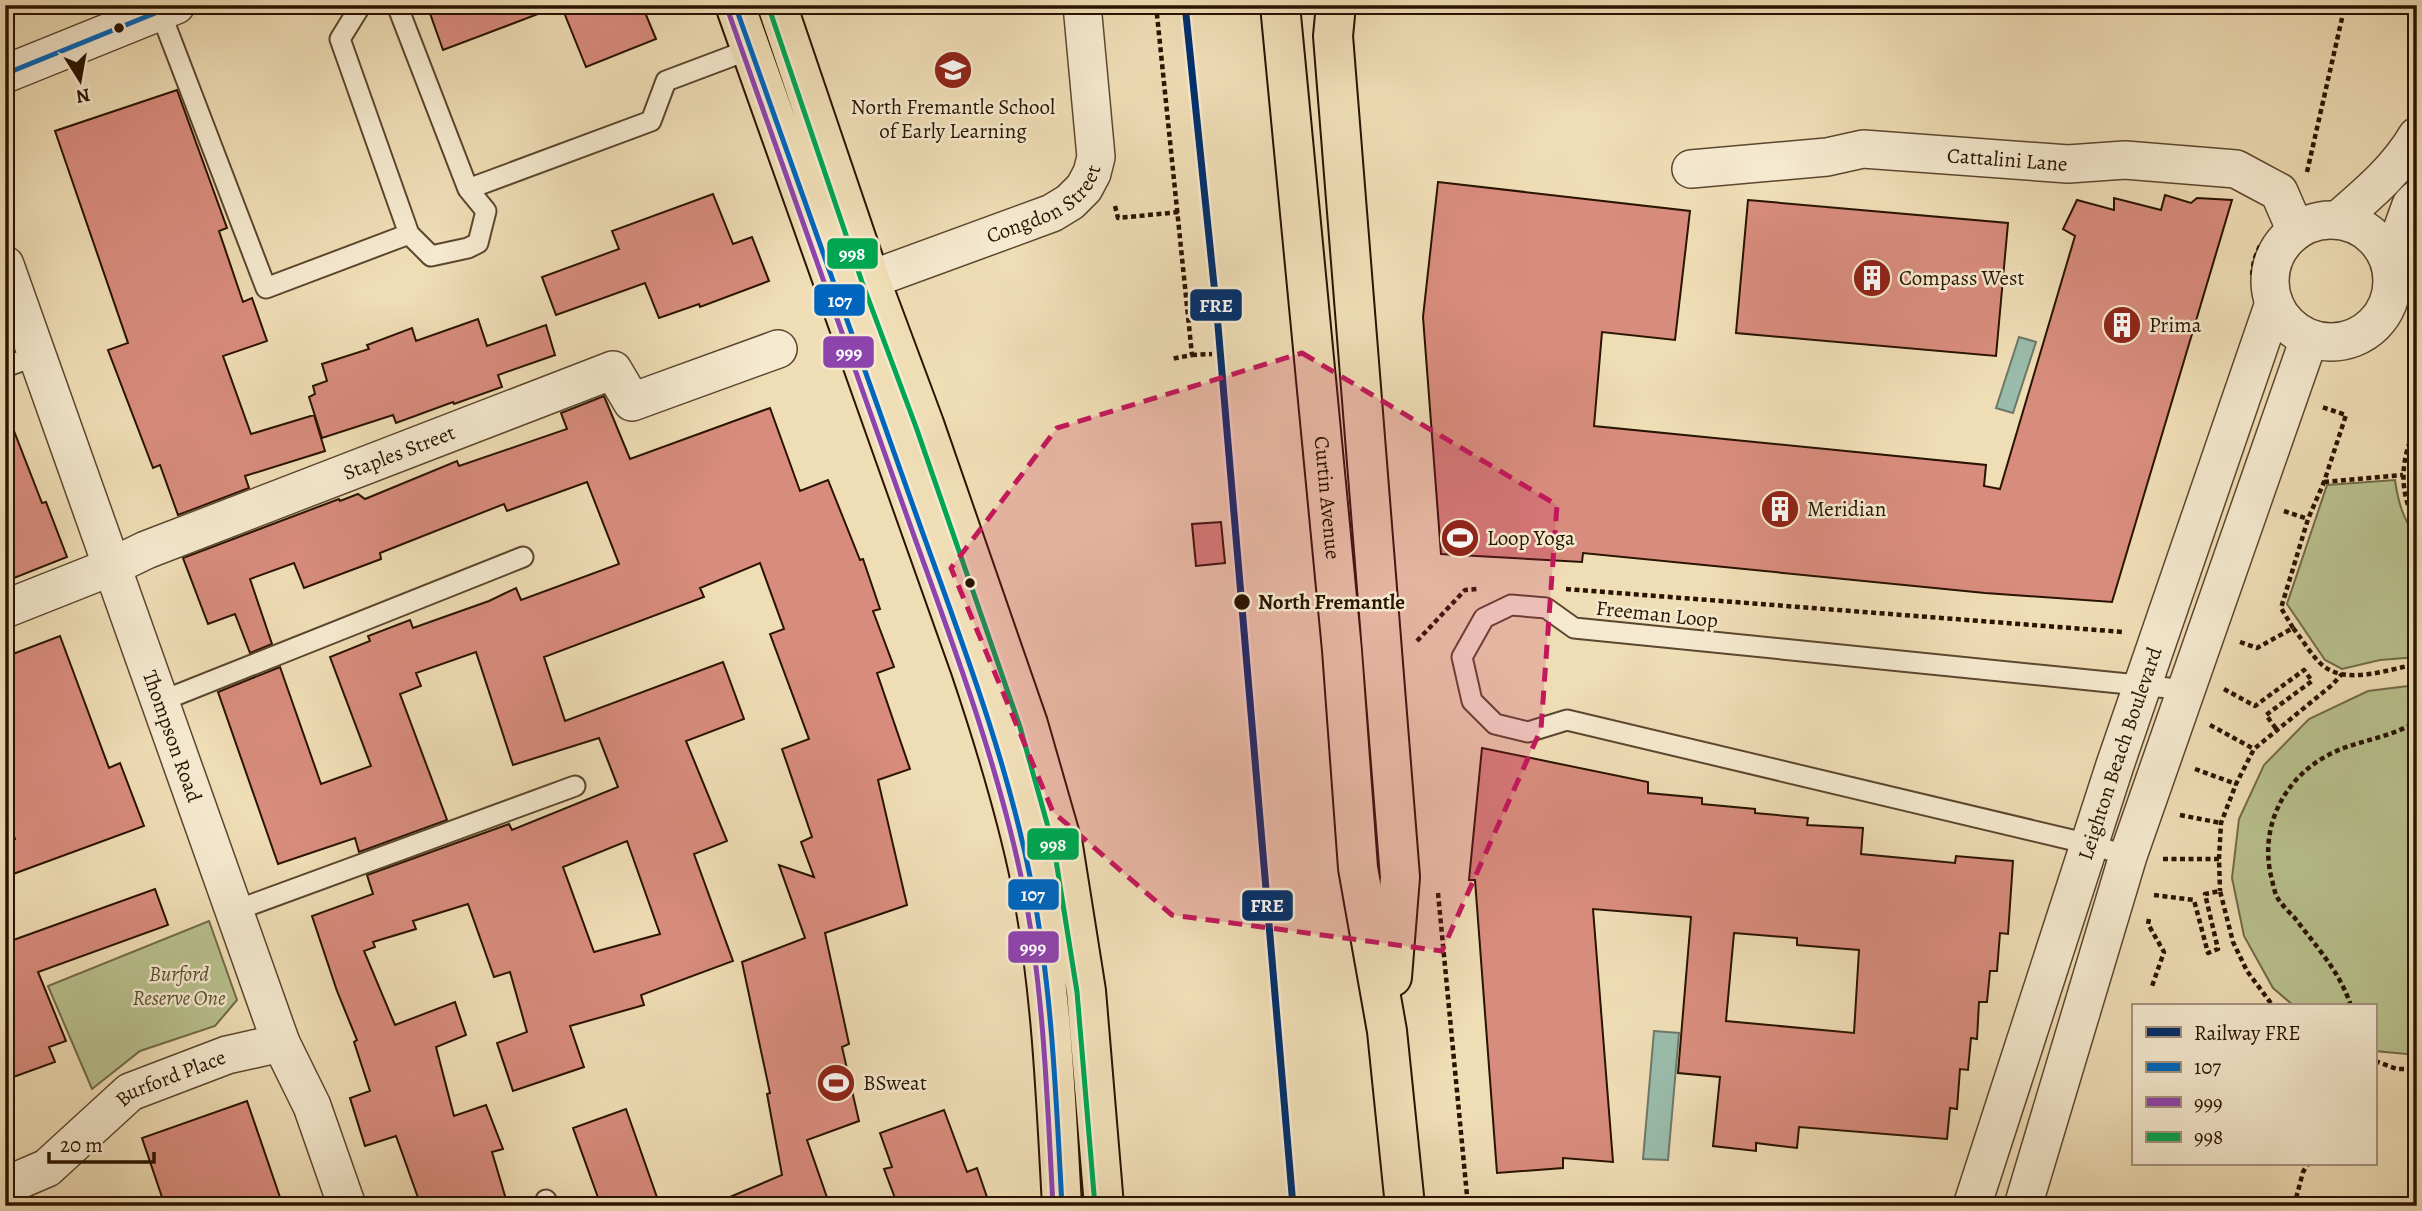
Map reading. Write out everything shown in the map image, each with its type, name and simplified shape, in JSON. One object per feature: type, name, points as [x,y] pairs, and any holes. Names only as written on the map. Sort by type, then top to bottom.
[{"type":"main road","points":[[735,5],[751,49],[854,285],[924,424],[1028,724],[1063,846],[1086,991],[1104,1206]]},
{"type":"main road","points":[[777,5],[854,285],[895,459],[970,667],[1018,824],[1031,884],[1052,1023],[1062,1206]]},
{"type":"main road","name":"Curtin Avenue","points":[[1280,5],[1340,636],[1358,868],[1387,1031],[1405,1206]]},
{"type":"main road","name":"Curtin Avenue","points":[[1336,5],[1333,36],[1400,877],[1387,1031]]},
{"type":"street","name":"Congdon Street","points":[[854,285],[1034,220],[1070,202],[1084,188],[1093,173],[1096,157],[1082,5]]},
{"type":"street","points":[[5,74],[168,8]]},
{"type":"street","points":[[2338,220],[2378,185],[2405,155],[2417,136]]},
{"type":"street","name":"Cattalini Lane","points":[[1691,169],[1827,158],[1863,149],[2068,164],[2124,160],[2236,169],[2279,192],[2296,231]]},
{"type":"street","points":[[2390,263],[2378,242],[2361,228],[2338,220],[2315,222],[2296,231],[2281,246],[2272,265],[2270,286],[2274,303],[2287,323],[2309,339],[2327,342],[2358,336],[2383,314],[2391,295],[2390,263],[2411,205],[2417,199]]},
{"type":"street","name":"Thompson Road","points":[[5,265],[21,361],[111,568],[281,1044],[312,1106],[347,1206]]},
{"type":"street","name":"Leighton Beach Boulevard","points":[[1972,1206],[2089,844],[2274,303]]},
{"type":"street","name":"Leighton Beach Boulevard","points":[[2023,1206],[2150,862],[2205,689],[2210,624],[2309,339]]},
{"type":"street","name":"Staples Street","points":[[5,609],[111,568],[146,550],[613,370],[632,401],[778,349]]},
{"type":"street","name":"Burford Place","points":[[5,1186],[47,1168],[130,1092],[227,1055],[281,1044]]},
{"type":"lane","points":[[361,5],[340,39],[410,234],[431,256],[468,248],[478,243],[486,211],[468,189],[397,5]]},
{"type":"lane","points":[[168,8],[266,288],[410,234]]},
{"type":"lane","points":[[468,189],[651,121],[666,81],[751,49]]},
{"type":"lane","points":[[159,702],[523,558]]},
{"type":"lane","name":"Freeman Loop","points":[[2150,862],[2089,844],[1567,720],[1528,732],[1495,724],[1472,701],[1462,657],[1484,618],[1511,605],[1546,608],[1574,628],[2144,686],[2205,689]]},
{"type":"lane","points":[[234,911],[575,786]]},
{"type":"path","points":[[1156,5],[1192,355]]},
{"type":"path","points":[[1118,218],[1179,212]]},
{"type":"path","points":[[1171,359],[1212,354]]},
{"type":"path","points":[[2417,426],[2407,447],[2403,475],[2407,503],[2417,524]]},
{"type":"path","points":[[2403,475],[2324,482],[2308,519],[2281,608],[2322,666],[2342,674],[2358,676],[2417,664]]},
{"type":"path","points":[[2210,624],[2227,636],[2257,648],[2293,628]]},
{"type":"path","points":[[2205,689],[2255,706],[2304,670],[2312,681],[2266,715],[2277,730]]},
{"type":"path","points":[[2272,1004],[2247,971],[2233,942],[2220,891],[2221,823],[2236,784],[2254,749],[2342,674]]},
{"type":"path","points":[[2350,1004],[2345,986],[2330,963],[2276,895],[2268,862],[2269,835],[2276,811],[2287,790],[2303,772],[2324,757],[2348,746],[2403,730],[2417,721]]},
{"type":"path","points":[[2216,727],[2254,749]]},
{"type":"path","points":[[2196,769],[2236,784]]},
{"type":"path","points":[[2182,816],[2221,823]]},
{"type":"path","points":[[2150,862],[2165,848]]},
{"type":"path","points":[[2150,862],[2219,859]]},
{"type":"path","points":[[2152,905],[2157,883]]},
{"type":"path","points":[[1438,891],[1468,1206]]},
{"type":"path","points":[[2154,895],[2194,901],[2208,953],[2218,949],[2206,894],[2220,891]]},
{"type":"path","points":[[2150,915],[2148,924],[2164,952],[2151,989]]},
{"type":"path","points":[[2376,1061],[2397,1069],[2417,1069]]},
{"type":"path","points":[[2294,1206],[2307,1166]]},
{"type":"highlighted area","points":[[1302,353],[1557,505],[1541,729],[1442,951],[1172,915],[1053,812],[951,568],[1057,428]]},
{"type":"green space","points":[[2395,480],[2402,510],[2417,538],[2417,657],[2380,660],[2342,669],[2325,660],[2287,604],[2327,485]]},
{"type":"green space","points":[[2417,685],[2417,1055],[2376,1051],[2376,1004],[2292,1004],[2273,988],[2244,936],[2232,878],[2239,819],[2264,765],[2309,719],[2368,691]]},
{"type":"green space","name":"Burford Reserve One","points":[[209,921],[237,1000],[215,1026],[140,1051],[92,1089],[48,986]]},
{"type":"shaded area","points":[[2019,337],[2036,342],[2013,413],[1996,408]]},
{"type":"shaded area","points":[[1654,1031],[1679,1033],[1668,1160],[1643,1159]]},
{"type":"building","points":[[427,5],[553,5],[554,8],[443,50]]},
{"type":"building","points":[[561,5],[642,5],[656,39],[586,67]]},
{"type":"building","points":[[177,90],[227,228],[219,231],[243,302],[252,298],[267,341],[223,356],[251,434],[314,415],[325,451],[245,476],[249,488],[178,515],[160,465],[153,468],[108,350],[128,343],[55,131]]},
{"type":"building","points":[[1438,182],[1690,211],[1675,340],[1602,332],[1594,426],[1986,465],[1984,486],[2000,489],[2075,236],[2063,229],[2077,200],[2114,210],[2114,198],[2161,210],[2165,195],[2191,203],[2197,198],[2232,200],[2112,602],[1985,593],[1583,553],[1582,562],[1441,554],[1423,317]]},
{"type":"building","points":[[713,194],[733,244],[752,237],[769,281],[700,307],[699,304],[659,318],[645,283],[556,315],[542,277],[619,249],[612,231]]},
{"type":"building","name":"Compass West","points":[[1748,200],[2008,223],[1996,356],[1736,333]]},
{"type":"building","points":[[478,319],[487,346],[546,325],[555,355],[498,375],[502,387],[396,423],[393,415],[322,438],[309,397],[315,394],[313,386],[327,381],[322,364],[369,349],[367,345],[412,328],[416,341]]},
{"type":"building","points":[[604,396],[630,459],[770,408],[800,491],[828,480],[860,560],[863,559],[880,609],[873,611],[894,667],[877,673],[910,769],[878,780],[907,905],[825,933],[849,1044],[842,1047],[859,1121],[807,1140],[830,1206],[713,1204],[782,1175],[767,1094],[770,1093],[742,962],[805,938],[779,865],[814,877],[801,842],[812,837],[782,749],[809,739],[770,634],[784,629],[760,563],[700,588],[704,597],[544,657],[565,721],[723,662],[744,719],[686,741],[727,841],[694,854],[733,961],[641,995],[644,1005],[570,1026],[584,1067],[513,1091],[497,1043],[527,1032],[510,972],[494,977],[468,904],[413,921],[416,929],[373,942],[375,947],[364,951],[395,1025],[455,1002],[466,1035],[436,1047],[454,1116],[486,1105],[503,1149],[492,1152],[508,1206],[421,1206],[396,1136],[365,1146],[350,1098],[370,1091],[354,1042],[357,1040],[312,916],[373,894],[367,875],[509,824],[512,830],[618,787],[599,738],[513,765],[476,652],[416,673],[421,686],[400,694],[447,820],[359,852],[355,838],[278,864],[218,692],[280,667],[321,784],[371,766],[330,657],[370,641],[368,636],[410,620],[413,628],[489,601],[516,588],[521,600],[619,564],[587,482],[507,511],[504,504],[380,553],[381,559],[304,588],[294,563],[250,579],[272,644],[250,653],[235,614],[208,624],[183,558],[339,499],[340,501],[358,494],[365,499],[457,461],[459,466],[567,429],[561,413]],"holes":[[[627,841],[660,934],[594,952],[563,867]]]},
{"type":"building","points":[[5,413],[42,503],[46,502],[67,557],[14,578],[5,555]]},
{"type":"building","points":[[1221,522],[1225,563],[1196,566],[1192,524]]},
{"type":"building","points":[[60,636],[109,768],[120,763],[144,826],[5,877],[5,842],[15,839],[5,812],[5,657]]},
{"type":"building","points":[[1482,748],[1648,782],[1648,793],[1702,798],[1702,804],[1808,818],[1807,825],[1863,828],[1861,854],[1955,863],[1956,856],[2013,861],[2008,934],[2000,933],[1997,971],[1990,971],[1987,1002],[1979,1002],[1977,1039],[1971,1038],[1968,1070],[1960,1069],[1957,1109],[1950,1108],[1947,1139],[1799,1127],[1797,1148],[1756,1143],[1756,1151],[1713,1146],[1720,1077],[1678,1073],[1691,917],[1593,909],[1613,1162],[1563,1158],[1563,1168],[1497,1173],[1475,880],[1469,880]],"holes":[[[1734,933],[1797,938],[1797,945],[1859,950],[1854,1033],[1726,1021]]]},
{"type":"building","points":[[155,889],[168,925],[38,972],[66,1041],[49,1047],[55,1062],[5,1080],[5,943]]},
{"type":"building","points":[[247,1101],[283,1206],[165,1206],[142,1138]]},
{"type":"building","points":[[626,1109],[660,1206],[601,1206],[573,1128]]},
{"type":"building","points":[[944,1110],[967,1172],[977,1168],[990,1206],[898,1206],[884,1169],[892,1167],[880,1133]]},
{"type":"rail line","name":"FRE","points":[[1185,5],[1217,314],[1293,1206]]},
{"type":"transit line","name":"107","points":[[5,74],[175,5]]},
{"type":"transit line","name":"107","points":[[735,5],[962,643],[1008,785],[1031,881],[1044,961],[1062,1206]]},
{"type":"transit line","name":"999","points":[[727,8],[953,644],[998,785],[1022,881],[1035,962],[1044,1043],[1053,1206]]},
{"type":"transit line","name":"998","points":[[769,8],[862,282],[916,427],[1020,727],[1054,848],[1077,992],[1095,1206]]},
{"type":"place","name":"North Fremantle School of Early Learning","points":[[953,70]]},
{"type":"place","name":"Compass West","points":[[1872,278]]},
{"type":"place","name":"Prima","points":[[2122,325]]},
{"type":"place","name":"Meridian","points":[[1780,509]]},
{"type":"place","name":"Loop Yoga","points":[[1460,538]]},
{"type":"place","name":"North Fremantle","points":[[1242,602]]},
{"type":"place","name":"BSweat","points":[[836,1083]]}]
